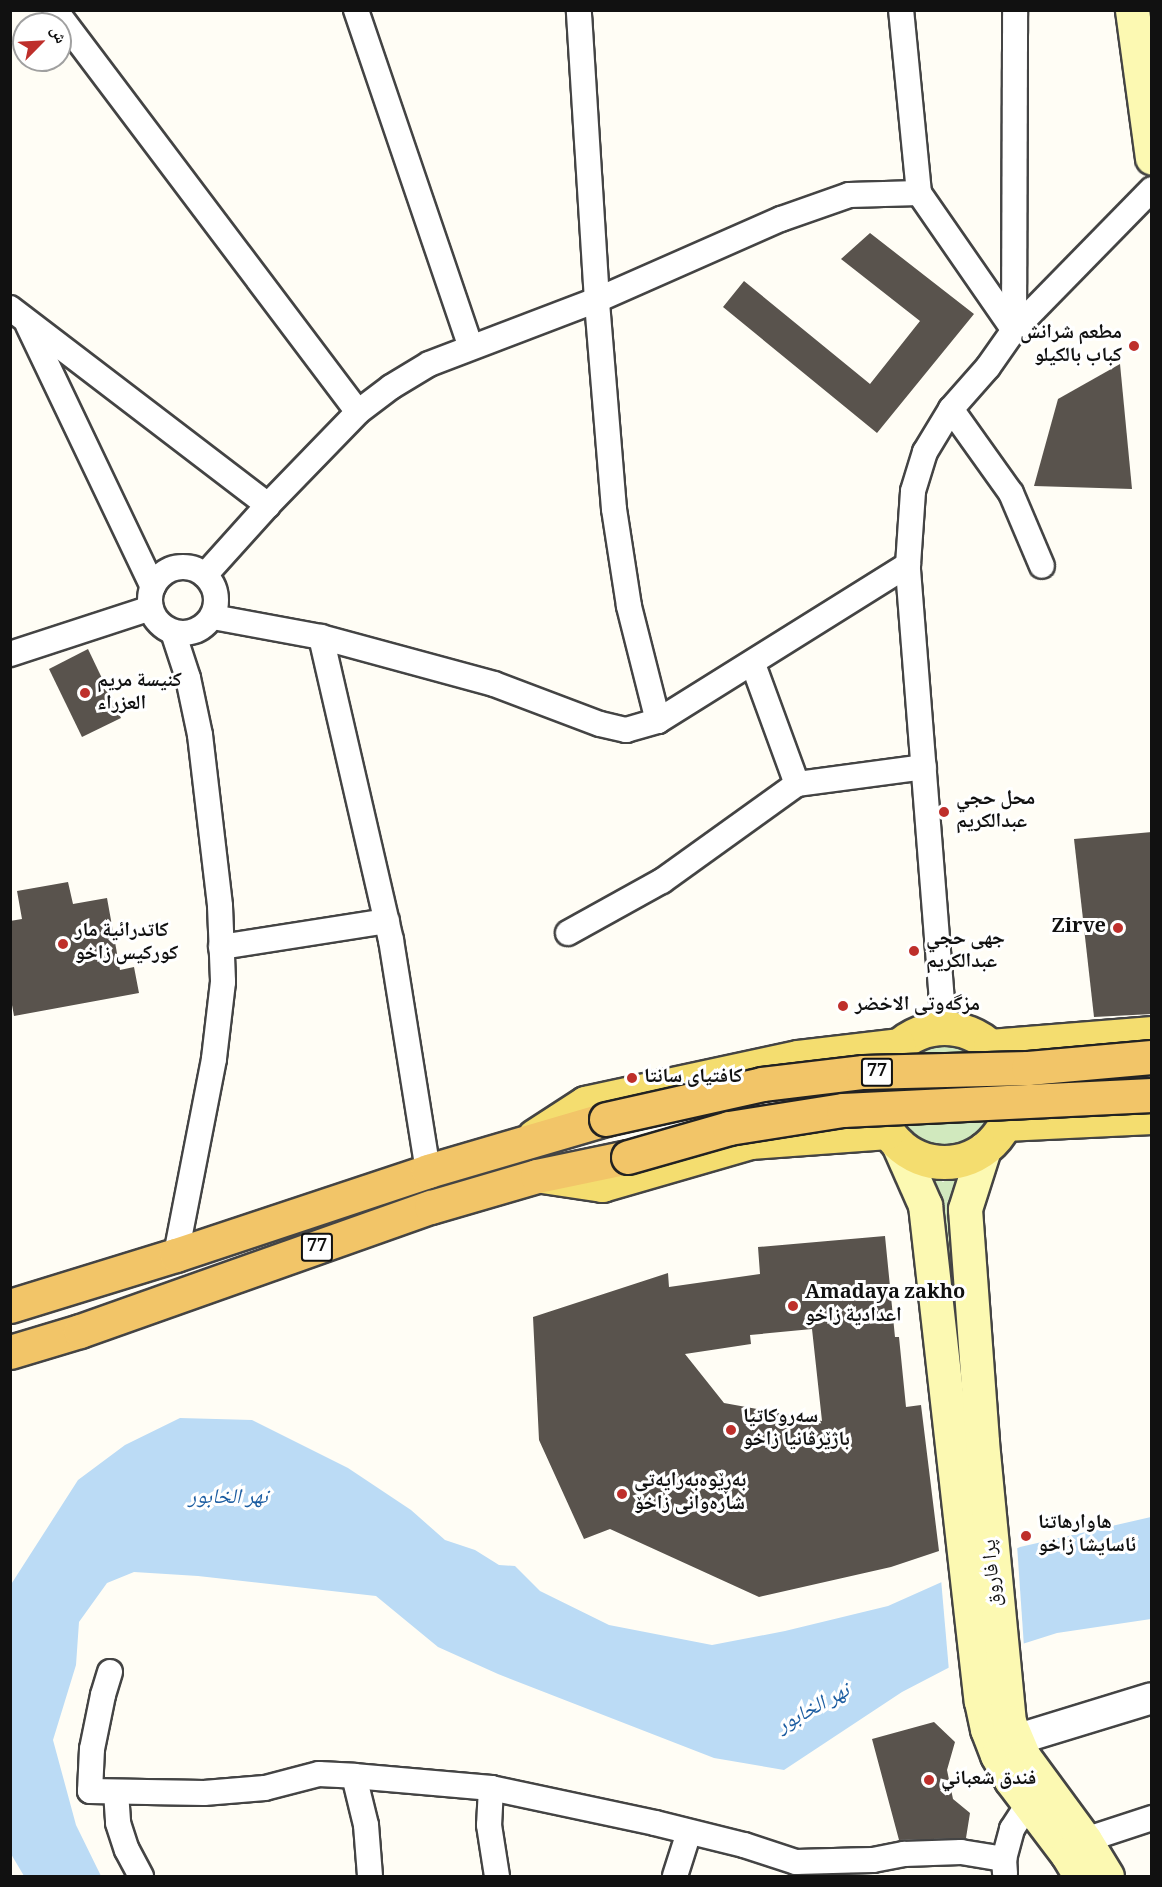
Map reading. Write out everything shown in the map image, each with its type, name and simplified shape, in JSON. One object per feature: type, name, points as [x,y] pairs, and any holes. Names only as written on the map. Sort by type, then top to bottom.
[{"type":"highway","name":"77","points":[[10,1306],[176,1255],[428,1171],[606,1119],[762,1084],[863,1072],[1028,1068],[1152,1057]]},
{"type":"highway","name":"77","points":[[10,1352],[80,1332],[431,1207],[537,1176],[627,1157],[729,1128],[843,1110],[1152,1095]]},
{"type":"main road","points":[[1132,10],[1152,158]]},
{"type":"main road","points":[[521,1144],[585,1103],[798,1057],[898,1045],[920,1032],[944,1028],[961,1030],[977,1036],[990,1046],[1008,1075],[1011,1091],[1010,1108],[1004,1124],[984,1149],[965,1209],[968,1443]]},
{"type":"main road","points":[[990,1046],[1152,1034]]},
{"type":"main road","points":[[1095,1037],[1079,1054],[1073,1076],[1078,1098],[1093,1115],[1104,1120]]},
{"type":"main road","points":[[898,1045],[880,1072],[877,1103],[925,1205],[968,1443]]},
{"type":"main road","points":[[798,1057],[817,1072],[826,1094],[822,1118],[807,1136]]},
{"type":"main road","points":[[1004,1124],[1152,1117]]},
{"type":"main road","points":[[537,1176],[602,1185],[750,1142],[807,1136],[893,1138],[910,1153],[940,1162],[956,1161],[984,1149]]},
{"type":"main road","name":"پرا فاروق","points":[[968,1443],[994,1702]]},
{"type":"main road","points":[[994,1702],[1024,1757],[1085,1840],[1107,1876]]},
{"type":"main road","points":[[994,1702],[997,1755],[1011,1780],[1080,1876]]},
{"type":"street","points":[[55,10],[358,412]]},
{"type":"street","points":[[356,10],[471,347]]},
{"type":"street","points":[[579,10],[597,300],[614,509],[629,606],[658,721]]},
{"type":"street","points":[[901,10],[919,193],[1014,330]]},
{"type":"street","points":[[1014,330],[1015,10]]},
{"type":"street","points":[[944,1028],[908,565],[913,491],[925,452],[951,410],[988,367],[1014,330],[1152,189]]},
{"type":"street","points":[[206,575],[268,505],[358,412],[429,364],[597,300],[771,223],[849,195],[919,193]]},
{"type":"street","points":[[18,314],[268,505]]},
{"type":"street","points":[[18,314],[152,598],[155,619],[173,632],[196,632],[206,626],[217,606],[216,594],[206,575],[186,567],[176,568],[158,578],[152,598]]},
{"type":"street","points":[[951,410],[1011,493],[1042,566]]},
{"type":"street","points":[[213,617],[321,637],[495,684],[600,724],[626,730],[658,721],[753,664],[908,565]]},
{"type":"street","points":[[10,654],[152,598]]},
{"type":"street","points":[[173,632],[188,678],[200,735],[220,906],[223,982],[214,1059],[176,1255]]},
{"type":"street","points":[[321,637],[387,921],[428,1171]]},
{"type":"street","points":[[753,664],[796,784]]},
{"type":"street","points":[[568,933],[662,881],[796,784],[924,767]]},
{"type":"street","points":[[221,947],[387,921]]},
{"type":"street","points":[[110,1672],[92,1749],[90,1791],[204,1793],[265,1788],[319,1774],[354,1776],[491,1788],[744,1845],[796,1862],[873,1860],[904,1854],[961,1852],[1004,1866],[1012,1829],[1029,1803]]},
{"type":"street","points":[[1015,1740],[1152,1698]]},
{"type":"street","points":[[354,1776],[366,1825],[370,1876]]},
{"type":"street","points":[[491,1788],[489,1826],[497,1876]]},
{"type":"street","points":[[116,1792],[118,1823],[126,1850],[141,1876]]},
{"type":"street","points":[[1085,1840],[1152,1818]]},
{"type":"street","points":[[675,1876],[689,1832]]},
{"type":"green space","points":[[945,1039],[966,1043],[984,1055],[996,1073],[1000,1094],[996,1115],[984,1133],[966,1145],[945,1149],[924,1145],[906,1133],[894,1115],[890,1094],[894,1073],[906,1055],[924,1043]]},
{"type":"green space","points":[[919,1168],[943,1182],[961,1171],[953,1216],[955,1309],[937,1210]]},
{"type":"water","name":"نهر الخابور","points":[[180,1418],[252,1420],[348,1468],[411,1510],[445,1540],[475,1550],[499,1565],[515,1566],[540,1591],[609,1625],[712,1645],[785,1631],[888,1606],[1020,1547],[1151,1517],[1151,1619],[1057,1633],[950,1667],[902,1692],[784,1770],[714,1758],[498,1674],[438,1647],[376,1596],[198,1576],[134,1572],[107,1583],[79,1622],[76,1665],[53,1740],[76,1825],[101,1876],[24,1876],[11,1854],[10,1586],[78,1480],[125,1445]]},
{"type":"pier","points":[[1017,1545],[1024,1647],[949,1671],[941,1579]]},
{"type":"building","points":[[870,233],[974,314],[877,433],[723,307],[744,281],[870,384],[920,321],[841,259]]},
{"type":"building","points":[[1120,364],[1132,489],[1034,486],[1058,399]]},
{"type":"building","name":"كنيسة مريم العزراء","points":[[88,649],[121,718],[82,737],[49,669]]},
{"type":"building","name":"Zirve","points":[[1152,832],[1152,1014],[1094,1017],[1074,839]]},
{"type":"building","name":"كاتدرائية مار كوركيس زاخو","points":[[68,882],[73,904],[107,898],[120,970],[134,967],[139,993],[14,1016],[10,994],[10,921],[22,919],[17,891]]},
{"type":"building","name":"سه‌روكاتيا باژێرڤانيا زاخو","points":[[885,1236],[895,1337],[899,1337],[906,1407],[921,1405],[939,1551],[891,1567],[759,1597],[610,1529],[584,1539],[539,1440],[533,1317],[668,1273],[669,1287],[760,1274],[758,1247]],"holes":[[[812,1329],[822,1421],[724,1403],[685,1354],[751,1344],[750,1335]]]},
{"type":"building","points":[[934,1722],[955,1742],[947,1770],[953,1799],[970,1813],[966,1838],[899,1840],[872,1739]]},
{"type":"place","name":"مطعم شرانش كباب بالكيلو","points":[[1134,346]]},
{"type":"place","name":"كنيسة مريم العزراء","points":[[85,693]]},
{"type":"place","name":"محل حجي عبدالكريم","points":[[944,812]]},
{"type":"place","name":"Zirve","points":[[1118,928]]},
{"type":"place","name":"كاتدرائية مار كوركيس زاخو","points":[[63,944]]},
{"type":"place","name":"جهى حجي عبدالكريم","points":[[914,951]]},
{"type":"place","name":"مزگەوتی الاخضر","points":[[843,1006]]},
{"type":"place","name":"کافتیای سانتا","points":[[632,1078]]},
{"type":"place","name":"Amadaya zakho اعدادية زاخو","points":[[793,1306]]},
{"type":"place","name":"سه‌روكاتيا باژێرڤانيا زاخو","points":[[731,1430]]},
{"type":"place","name":"بەڕێوەبەرایەتی شارەوانی زاخۆ","points":[[622,1494]]},
{"type":"place","name":"هاوارهاتنا ئاسایشا زاخو","points":[[1026,1536]]},
{"type":"place","name":"فندق شعباني","points":[[929,1780]]}]
